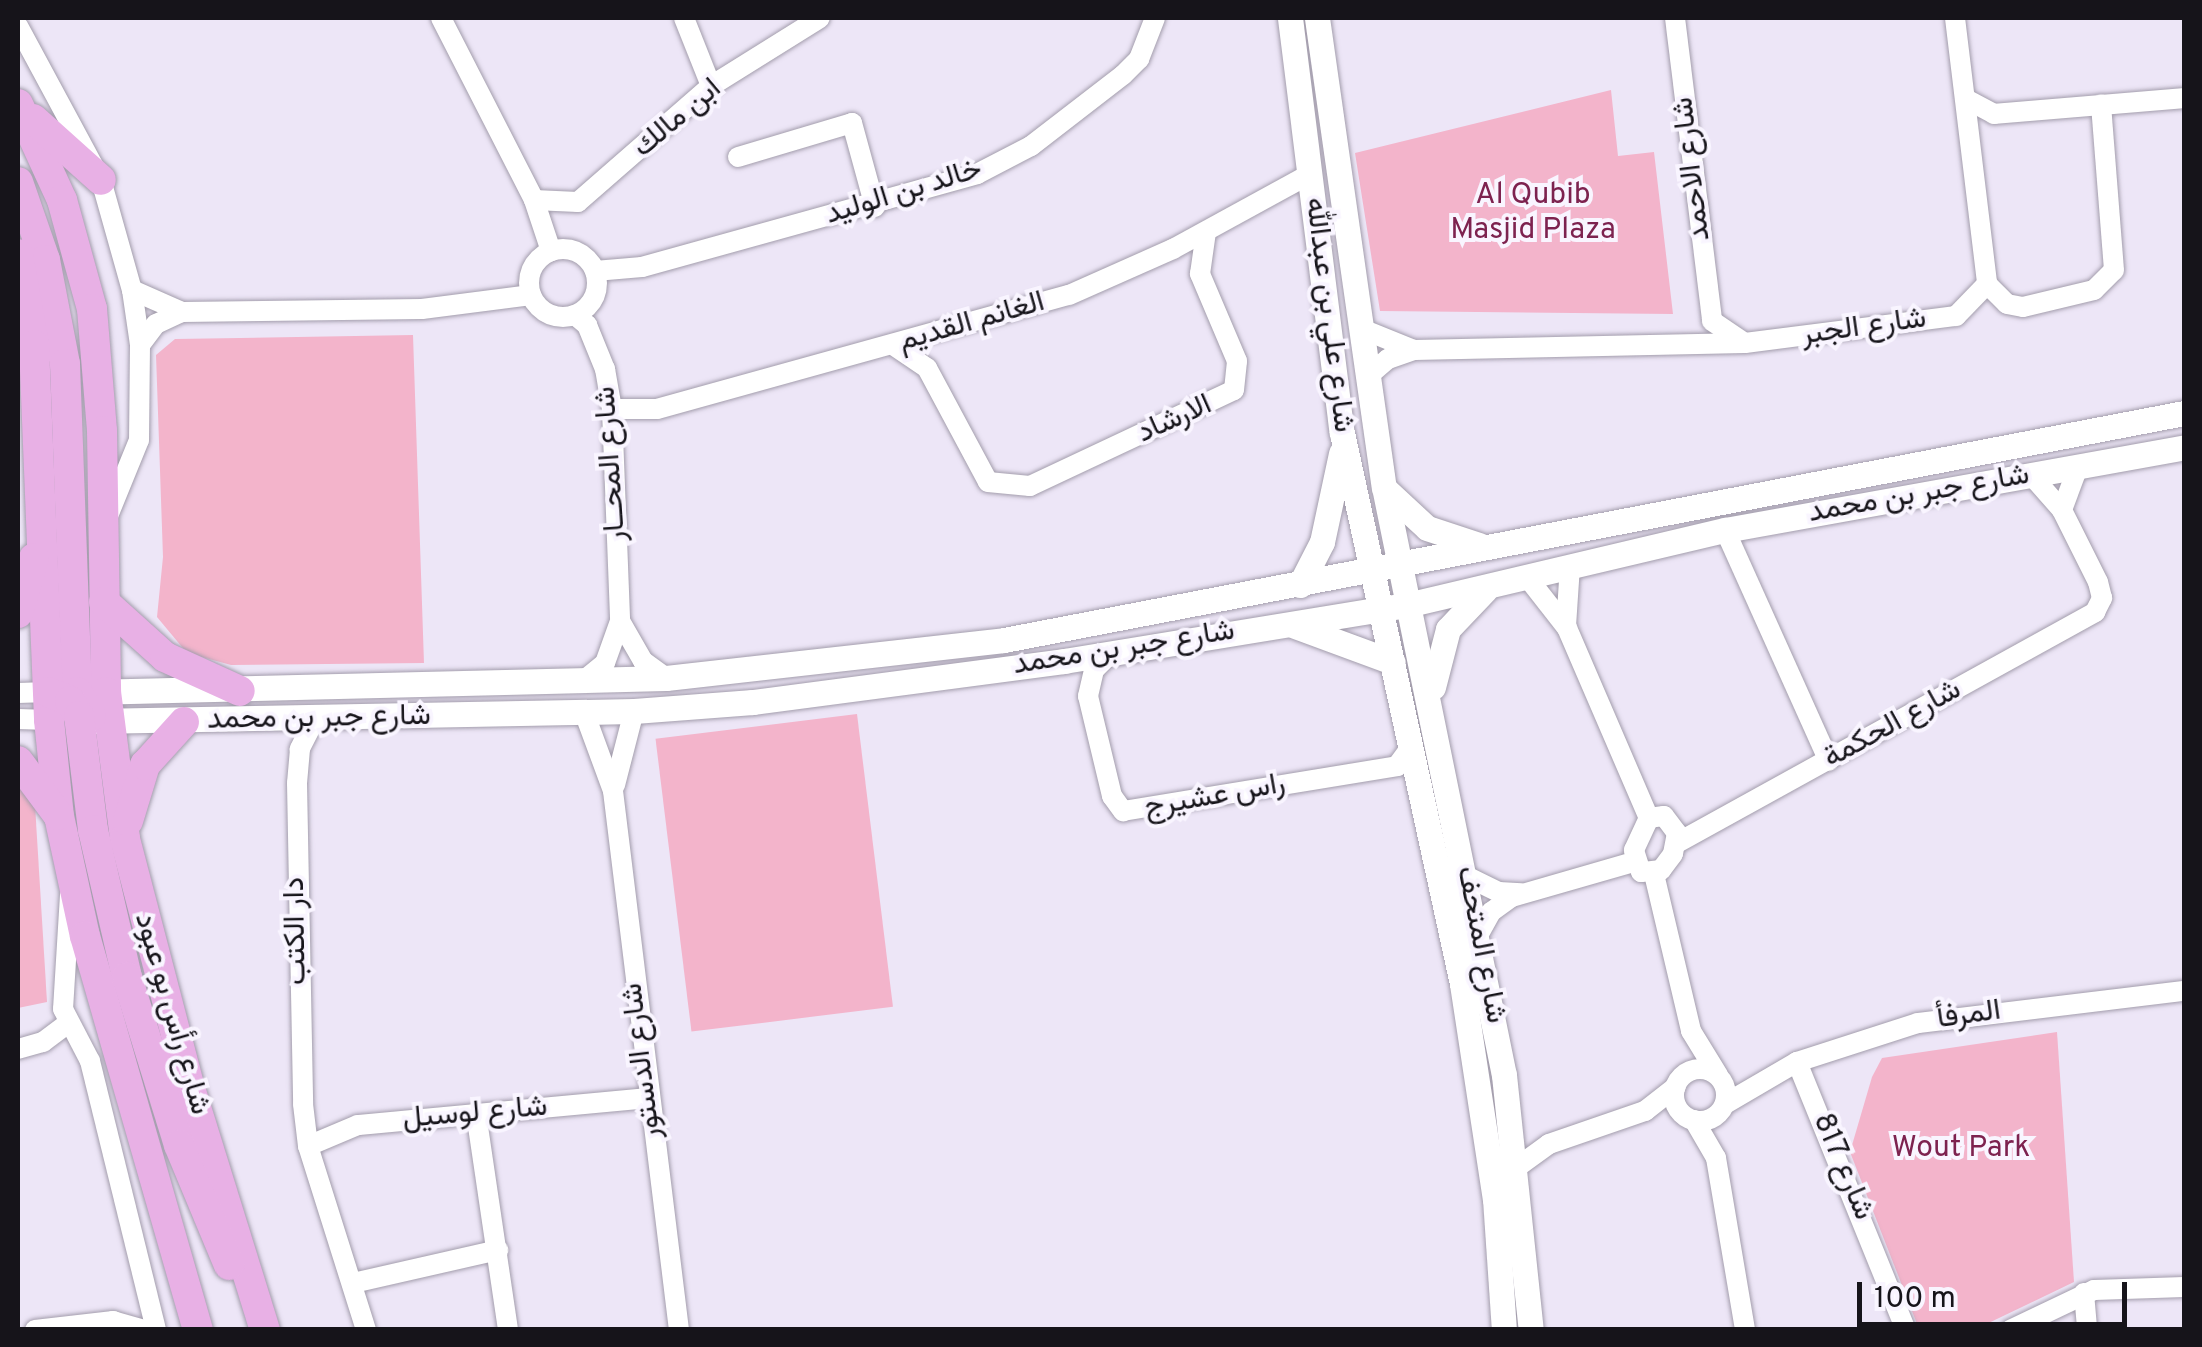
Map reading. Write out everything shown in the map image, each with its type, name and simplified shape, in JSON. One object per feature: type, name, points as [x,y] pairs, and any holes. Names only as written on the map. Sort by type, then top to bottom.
[{"type":"main road","points":[[19,106],[102,180]]},
{"type":"main road","points":[[19,106],[62,200],[92,309],[104,602],[69,705]]},
{"type":"main road","points":[[18,182],[45,260],[65,364],[69,705]]},
{"type":"main road","points":[[18,254],[42,531],[101,874],[127,976],[191,1178],[264,1330]]},
{"type":"main road","points":[[18,613],[42,531]]},
{"type":"main road","points":[[104,602],[165,657],[240,692]]},
{"type":"main road","name":"شارع رأس بو عبود","points":[[69,705],[59,816],[71,883],[198,1330]]},
{"type":"main road","name":"شارع رأس بو عبود","points":[[69,705],[124,838],[190,1088],[264,1330]]},
{"type":"main road","points":[[124,838],[145,765],[184,722]]},
{"type":"main road","points":[[18,762],[59,816]]},
{"type":"street","points":[[441,18],[534,200],[551,251]]},
{"type":"street","points":[[684,18],[711,86]]},
{"type":"street","name":"ابن مالك","points":[[534,200],[578,202],[711,86],[820,18]]},
{"type":"street","name":"خالد بن الوليد","points":[[595,271],[642,268],[875,207],[977,174],[1031,146],[1139,59],[1155,18]]},
{"type":"street","name":"شارع علي بن عبدالله","points":[[1290,18],[1342,433],[1383,609]]},
{"type":"street","name":"شارع علي بن عبدالله","points":[[1317,18],[1384,486],[1403,565]]},
{"type":"street","name":"شارع الاحمد","points":[[1675,18],[1712,321]]},
{"type":"street","points":[[1955,18],[1987,284],[2000,300],[2023,308],[2094,290],[2112,275],[2115,254],[2101,106]]},
{"type":"street","points":[[18,26],[102,180],[132,290],[140,345],[139,440],[103,528]]},
{"type":"street","points":[[1966,100],[1994,114],[2184,98]]},
{"type":"street","points":[[1969,136],[1994,114]]},
{"type":"street","points":[[738,157],[852,123],[875,207]]},
{"type":"street","name":"الغانم القديم","points":[[612,409],[656,409],[1069,296],[1168,252],[1310,174]]},
{"type":"street","points":[[1168,252],[1200,274],[1206,232]]},
{"type":"street","points":[[551,251],[578,252],[595,271],[594,297],[575,315],[549,314],[531,295],[532,269],[551,251]]},
{"type":"street","name":"الارشاد","points":[[927,368],[984,478],[998,486],[1044,480],[1234,390],[1237,360],[1200,274]]},
{"type":"street","name":"شارع الجبر","points":[[1368,377],[1388,359],[1414,350],[1745,343],[1956,316],[1987,284]]},
{"type":"street","points":[[132,290],[182,312],[422,310],[531,295]]},
{"type":"street","points":[[140,345],[156,324],[182,312]]},
{"type":"street","name":"شارع المحــار","points":[[575,315],[587,325],[605,370],[612,409],[620,622],[605,663],[583,682]]},
{"type":"street","points":[[1684,346],[1712,321],[1745,343]]},
{"type":"street","name":"شارع الجبر","points":[[1362,329],[1414,350]]},
{"type":"street","points":[[893,345],[927,368],[935,334]]},
{"type":"street","name":"شارع جبر بن محمد","points":[[69,705],[240,692],[666,678],[1004,640],[2184,413]]},
{"type":"street","points":[[1300,585],[1332,507],[1342,433]]},
{"type":"street","name":"شارع جبر بن محمد","points":[[69,705],[184,722],[634,712],[752,702],[1112,652],[1383,609],[1724,530],[2184,447]]},
{"type":"street","points":[[2032,476],[2062,510],[2078,467]]},
{"type":"street","points":[[1384,486],[1426,528],[1491,547]]},
{"type":"street","name":"شارع الحكمة","points":[[1676,843],[2088,617],[2102,598],[2062,510]]},
{"type":"street","points":[[1724,530],[1829,760]]},
{"type":"street","name":"شارع المتحف","points":[[1403,565],[1429,706],[1480,932],[1512,1133],[1531,1330]]},
{"type":"street","points":[[1566,628],[1570,566]]},
{"type":"street","points":[[1526,577],[1566,628],[1650,818],[1633,862]]},
{"type":"street","points":[[1429,706],[1445,634],[1461,610],[1493,584]]},
{"type":"street","name":"شارع المتحف","points":[[1383,609],[1486,1130],[1504,1330]]},
{"type":"street","name":"شارع المحــار","points":[[620,622],[642,661],[666,678]]},
{"type":"street","points":[[1283,623],[1393,662]]},
{"type":"street","name":"راس عشيرج","points":[[1112,652],[1094,670],[1088,696],[1112,796],[1123,811],[1397,766],[1411,747]]},
{"type":"street","points":[[18,719],[69,705]]},
{"type":"street","name":"شارع الدستور","points":[[584,712],[613,791],[647,1098],[679,1330]]},
{"type":"street","name":"شارع الدستور","points":[[613,791],[634,712]]},
{"type":"street","name":"دار الكتب","points":[[315,719],[300,749],[296,783],[296,947],[308,1146],[366,1330]]},
{"type":"street","points":[[1633,862],[1641,872],[1654,874],[1670,860],[1676,843],[1670,820],[1650,818]]},
{"type":"street","points":[[1480,932],[1496,907],[1523,893],[1633,862]]},
{"type":"street","points":[[1654,874],[1691,1031],[1719,1077],[1722,1108],[1716,1158]]},
{"type":"street","points":[[1468,877],[1499,892],[1523,893]]},
{"type":"street","name":"شارع رأس بو عبود","points":[[71,883],[60,981],[67,1024],[90,1061],[156,1330]]},
{"type":"street","name":"المرفأ","points":[[1722,1108],[1762,1077],[1881,1032],[1958,1016],[2184,992]]},
{"type":"street","points":[[18,1049],[43,1042],[67,1024]]},
{"type":"street","points":[[1691,1031],[1676,1104],[1691,1119],[1716,1158],[1733,1232],[1744,1330]]},
{"type":"street","name":"شارع 817","points":[[1797,1062],[1906,1330]]},
{"type":"street","points":[[1516,1168],[1549,1144],[1644,1111],[1699,1068],[1719,1077]]},
{"type":"street","name":"المرفأ","points":[[1719,1077],[1762,1077]]},
{"type":"street","name":"شارع لوسيل","points":[[308,1146],[358,1125],[647,1098]]},
{"type":"street","points":[[1644,1111],[1691,1119],[1722,1108]]},
{"type":"street","points":[[476,1112],[508,1330]]},
{"type":"street","points":[[1512,1133],[1549,1144]]},
{"type":"street","points":[[353,1283],[498,1250]]},
{"type":"street","points":[[2010,1330],[2084,1293],[2184,1286]]},
{"type":"street","points":[[113,1321],[146,1292]]},
{"type":"street","points":[[2084,1293],[2087,1330]]},
{"type":"street","points":[[36,1330],[113,1321],[144,1330]]},
{"type":"green space","name":"Al Qubib Masjid Plaza","points":[[1611,90],[1618,156],[1654,152],[1673,314],[1380,311],[1355,153]]},
{"type":"green space","points":[[413,335],[424,663],[231,665],[187,653],[157,617],[163,557],[156,355],[175,339]]},
{"type":"green space","points":[[857,714],[893,1007],[691,1032],[656,739]]},
{"type":"green space","points":[[18,785],[35,805],[47,1002],[18,1008]]},
{"type":"green space","name":"Wout Park","points":[[2057,1032],[2074,1282],[1976,1329],[1919,1329],[1850,1152],[1872,1077],[1882,1058]]}]
